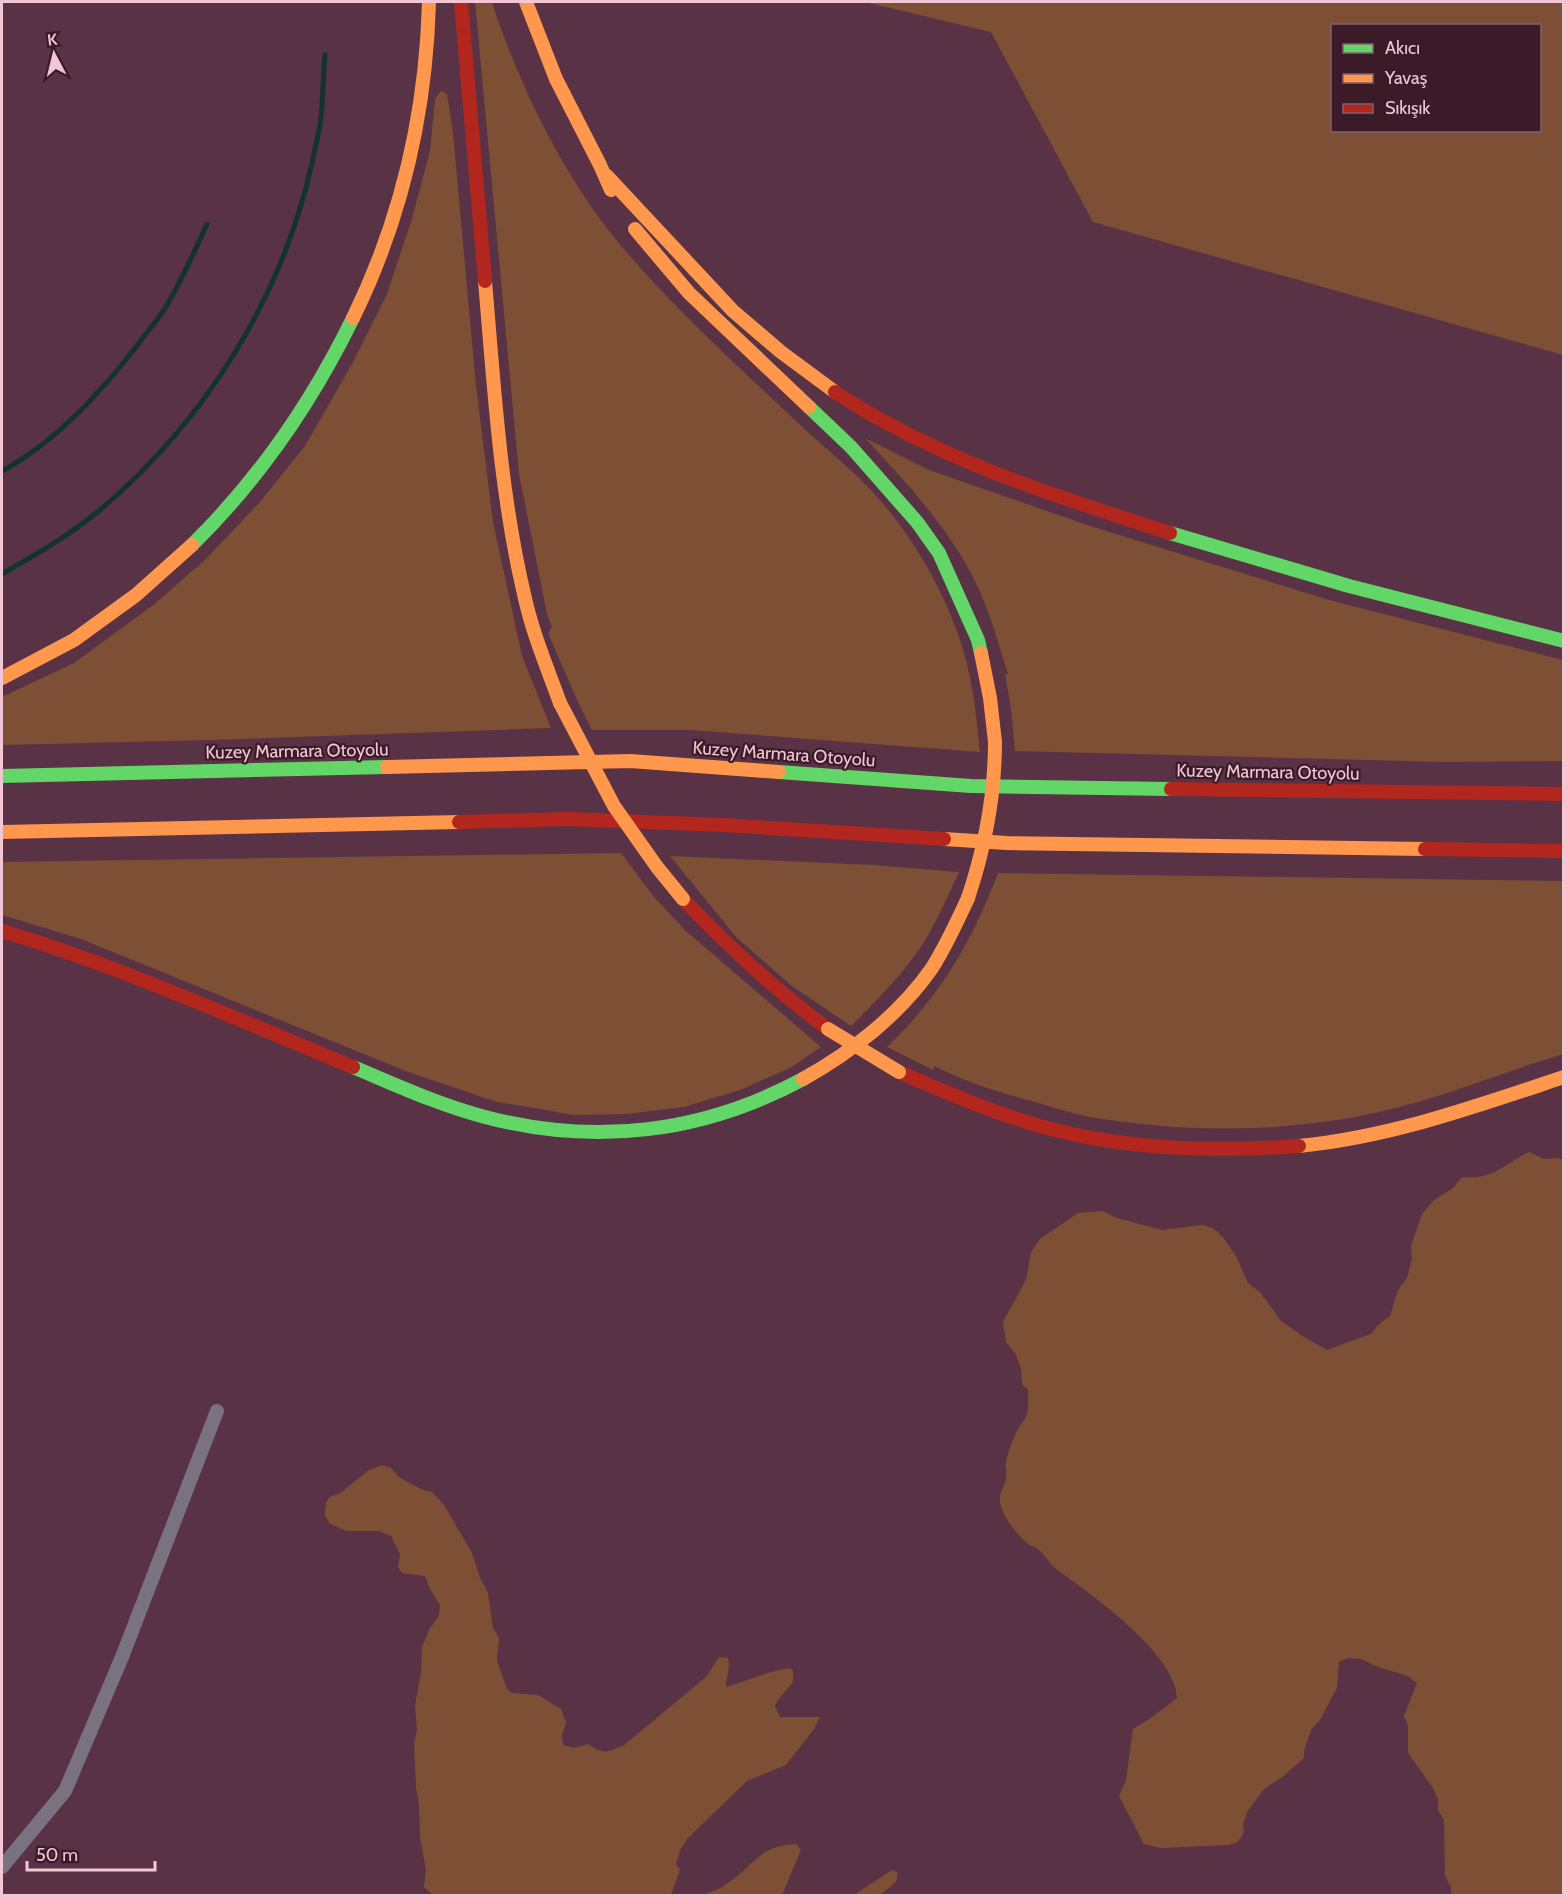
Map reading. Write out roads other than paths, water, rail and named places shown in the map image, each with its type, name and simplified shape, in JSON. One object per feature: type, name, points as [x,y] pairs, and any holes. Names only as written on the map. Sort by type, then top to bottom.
[{"type":"highway","points":[[2,678],[73,641],[155,579],[223,514],[259,472],[324,377],[352,324],[374,274],[402,189],[414,144],[423,89],[429,2]]},
{"type":"highway","points":[[461,2],[490,339],[508,511],[524,595],[536,638],[560,703],[614,806],[657,867],[683,899],[733,951],[769,984],[828,1029],[898,1072],[972,1104],[1034,1125],[1125,1143],[1239,1149],[1332,1142],[1430,1121],[1563,1077]]},
{"type":"highway","points":[[526,2],[548,62],[586,141],[607,176],[722,300],[787,358],[856,406],[977,467],[1078,503],[1184,537],[1437,610],[1563,641]]},
{"type":"highway","points":[[2,932],[46,944],[111,968],[417,1094],[459,1109],[530,1128],[586,1133],[644,1131],[694,1122],[749,1105],[788,1089],[825,1066],[866,1035],[916,988],[951,934],[968,897],[989,828],[994,784],[995,742],[990,698],[978,640],[939,553],[917,522],[851,447],[689,293],[624,216],[611,192],[607,176]]},
{"type":"highway","name":"Kuzey Marmara Otoyolu","points":[[2,776],[630,761],[971,786],[1563,794]]},
{"type":"highway","points":[[2,832],[567,819],[723,825],[1007,843],[1563,851]]},
{"type":"street","points":[[2,1867],[65,1791],[122,1657],[217,1411]]},
{"type":"waterway","points":[[2,574],[77,528],[138,475],[205,397],[234,354],[281,262],[299,213],[320,124],[325,55]]},
{"type":"waterway","points":[[2,471],[41,445],[77,414],[124,361],[164,310],[207,224]]}]
